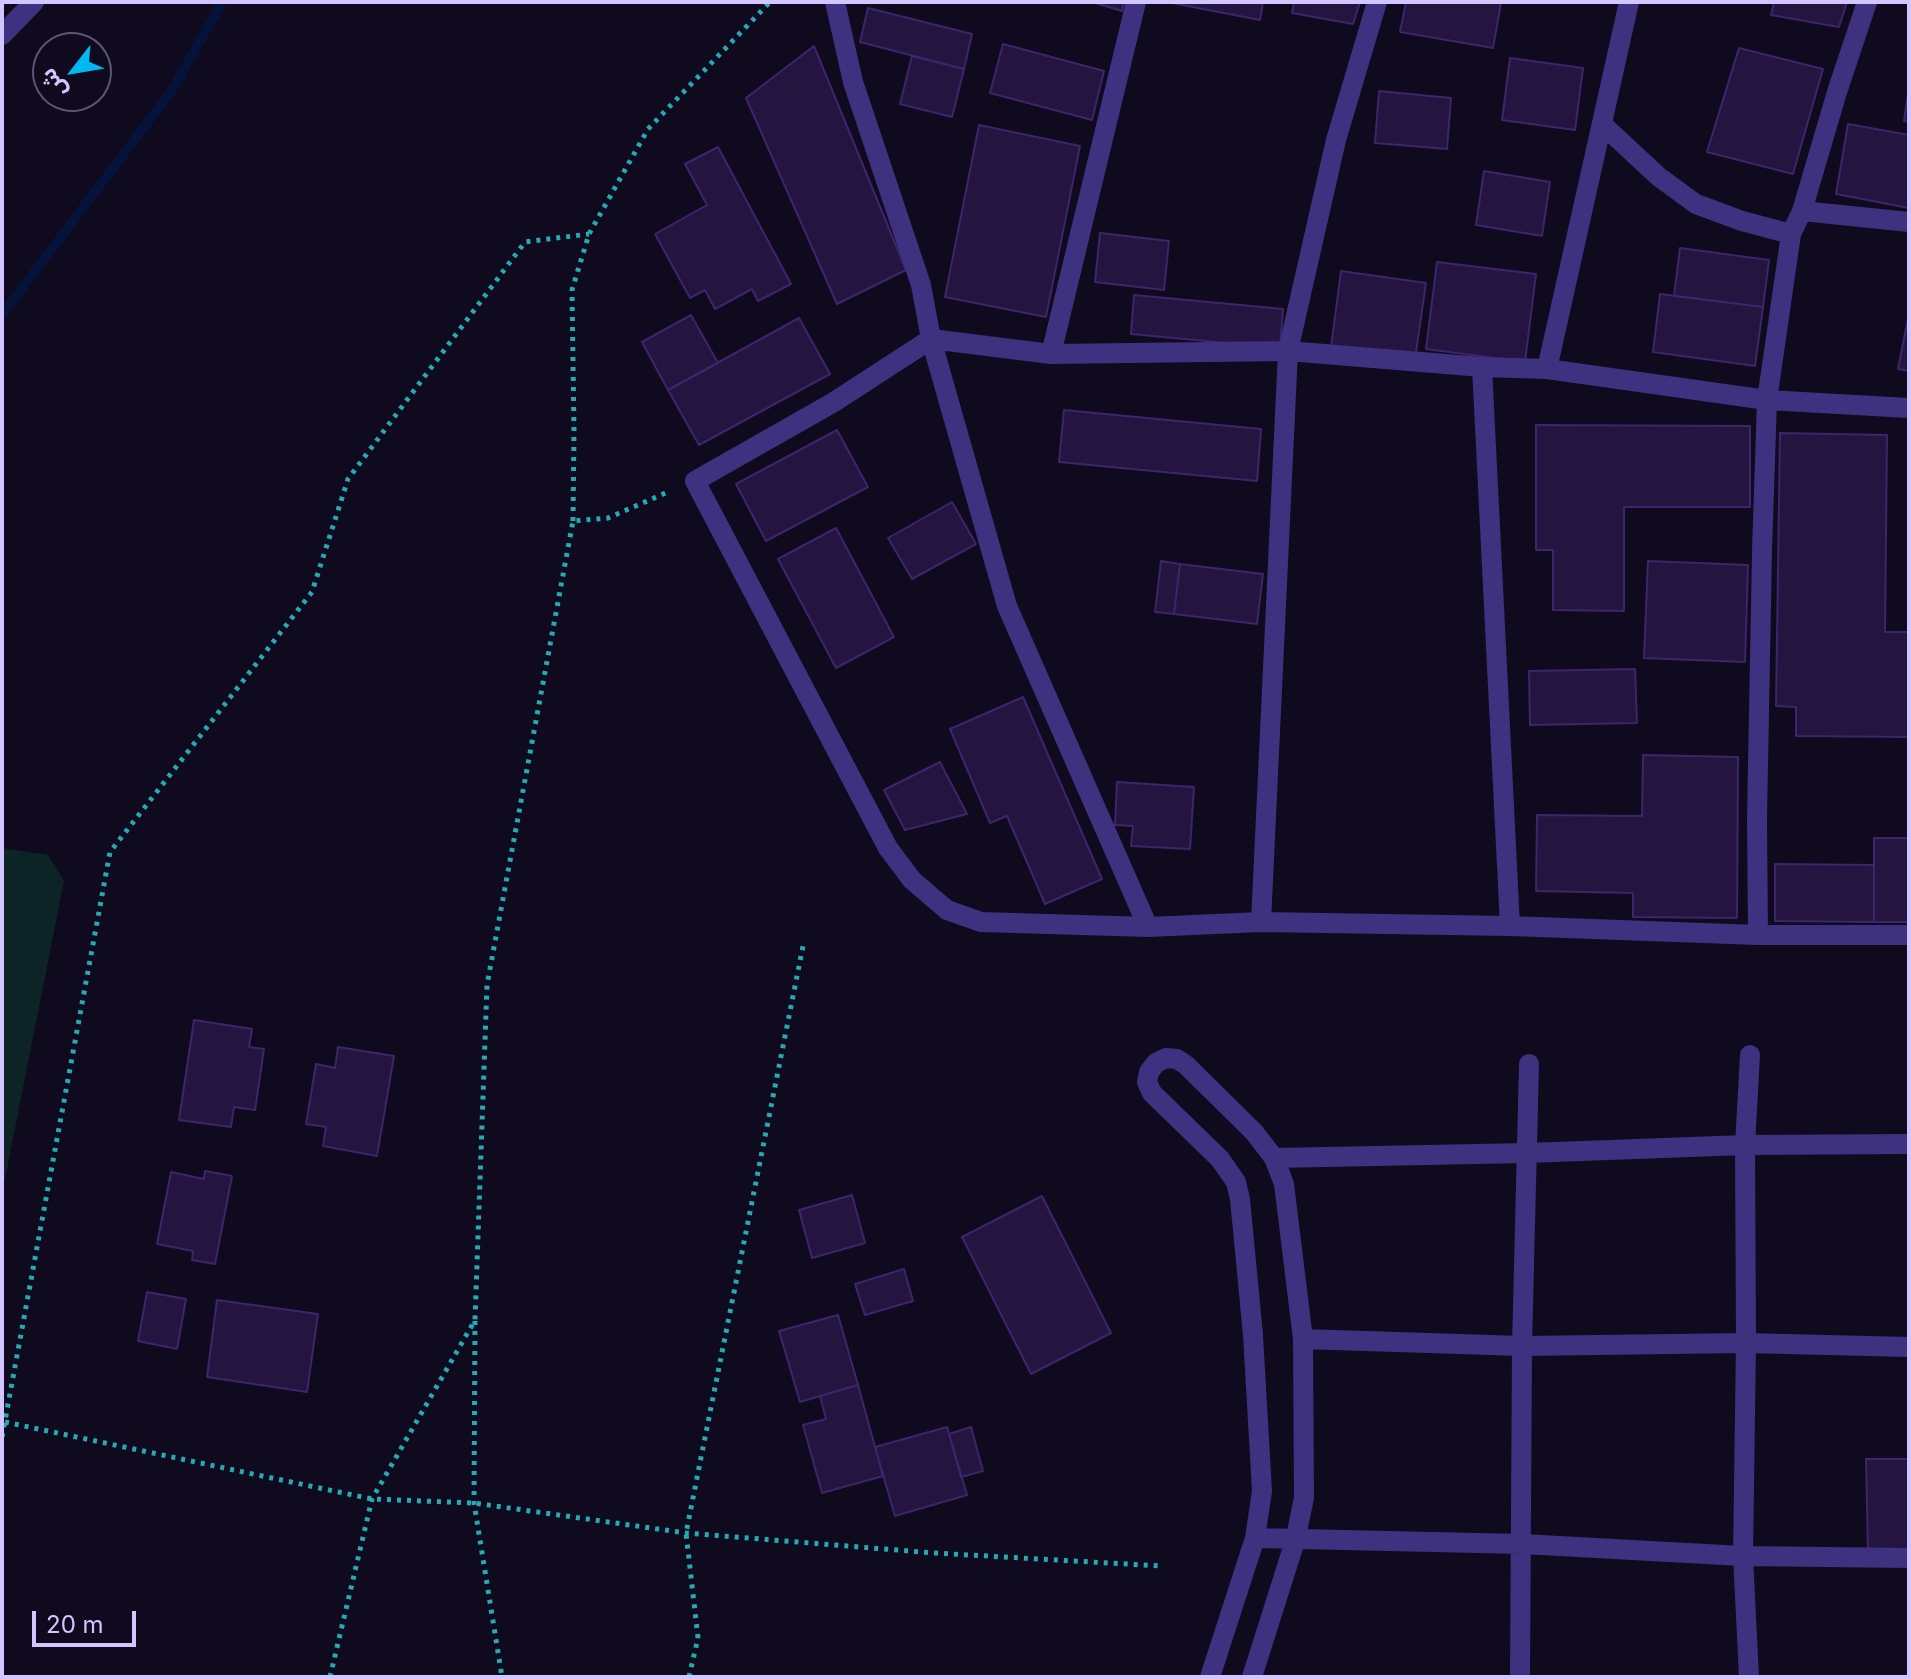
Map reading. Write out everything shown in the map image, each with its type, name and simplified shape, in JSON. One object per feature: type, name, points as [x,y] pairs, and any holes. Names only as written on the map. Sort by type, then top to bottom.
[{"type":"street","points":[[2,35],[34,2]]},
{"type":"street","points":[[835,2],[853,82],[921,285],[931,339],[1007,606],[1148,927]]},
{"type":"street","points":[[1051,354],[1136,2]]},
{"type":"street","points":[[1261,922],[1288,351],[1336,140],[1377,2]]},
{"type":"street","points":[[1547,369],[1629,2]]},
{"type":"street","points":[[1758,935],[1757,803],[1767,400],[1791,234],[1802,211],[1867,2]]},
{"type":"street","points":[[1603,125],[1659,177],[1696,204],[1791,234]]},
{"type":"street","points":[[1802,211],[1909,222]]},
{"type":"street","points":[[1909,408],[1767,400],[1547,369],[1482,367],[1288,351],[1051,354],[931,339],[834,402],[695,481],[888,848],[912,880],[947,910],[981,922],[1148,927],[1261,922],[1510,926],[1758,935],[1909,935]]},
{"type":"street","points":[[1482,367],[1510,926]]},
{"type":"street","points":[[1749,1677],[1743,1556],[1745,1145],[1750,1055]]},
{"type":"street","points":[[1210,1677],[1255,1538],[1262,1491],[1253,1335],[1236,1182],[1220,1159],[1152,1093],[1147,1082],[1149,1072],[1156,1063],[1166,1058],[1177,1059],[1186,1065],[1254,1132],[1274,1158],[1284,1184],[1303,1339],[1304,1498],[1295,1541],[1252,1677]]},
{"type":"street","points":[[1520,1677],[1522,1346],[1529,1064]]},
{"type":"street","points":[[1274,1158],[1745,1145],[1909,1144]]},
{"type":"street","points":[[1303,1339],[1522,1346],[1746,1343],[1909,1347]]},
{"type":"street","points":[[1255,1538],[1522,1544],[1743,1556],[1909,1558]]},
{"type":"path","points":[[502,1677],[474,1503],[475,1320],[487,985],[573,521],[572,290],[589,234],[648,129],[770,2]]},
{"type":"path","points":[[2,1437],[110,852],[312,592],[348,479],[525,242],[589,234]]},
{"type":"path","points":[[573,521],[608,518],[695,481]]},
{"type":"path","points":[[689,1677],[698,1638],[686,1533],[804,941]]},
{"type":"path","points":[[330,1677],[372,1499],[475,1320]]},
{"type":"path","points":[[5,1422],[372,1499],[474,1503],[686,1533],[934,1553],[1161,1566]]},
{"type":"green space","points":[[2,848],[48,855],[64,881],[2,1194]]},
{"type":"building","points":[[1092,2],[1124,2],[1122,11]]},
{"type":"building","points":[[1167,2],[1263,2],[1260,20]]},
{"type":"building","points":[[1294,2],[1360,2],[1353,24],[1292,13]]},
{"type":"building","points":[[1406,2],[1501,3],[1493,48],[1400,32]]},
{"type":"building","points":[[1774,2],[1847,2],[1839,27],[1771,15]]},
{"type":"building","points":[[868,8],[972,34],[964,69],[860,42]]},
{"type":"building","points":[[1003,44],[1104,71],[1092,120],[990,93]]},
{"type":"building","points":[[814,46],[906,270],[837,304],[746,98]]},
{"type":"building","points":[[1739,48],[1823,69],[1793,174],[1707,152]]},
{"type":"building","points":[[912,56],[964,69],[952,117],[900,104]]},
{"type":"building","points":[[1510,58],[1583,68],[1575,130],[1502,120]]},
{"type":"building","points":[[1909,87],[1909,122],[1904,121]]},
{"type":"building","points":[[1379,91],[1451,98],[1447,149],[1375,143]]},
{"type":"building","points":[[1848,124],[1909,135],[1909,208],[1836,194]]},
{"type":"building","points":[[979,125],[1080,146],[1046,317],[945,297]]},
{"type":"building","points":[[718,147],[791,284],[758,301],[752,289],[715,309],[705,290],[690,298],[655,234],[707,205],[685,164]]},
{"type":"building","points":[[1484,171],[1550,182],[1542,236],[1476,225]]},
{"type":"building","points":[[1100,233],[1169,241],[1164,290],[1095,282]]},
{"type":"building","points":[[1680,248],[1769,260],[1763,307],[1674,296]]},
{"type":"building","points":[[1437,262],[1536,274],[1525,362],[1426,349]]},
{"type":"building","points":[[1341,271],[1426,283],[1415,359],[1331,347]]},
{"type":"building","points":[[1660,294],[1763,307],[1755,366],[1653,352]]},
{"type":"building","points":[[1134,295],[1283,309],[1280,348],[1131,334]]},
{"type":"building","points":[[1909,313],[1909,371],[1898,369]]},
{"type":"building","points":[[691,315],[718,363],[668,390],[642,342]]},
{"type":"building","points":[[799,318],[830,374],[699,445],[668,390]]},
{"type":"building","points":[[1064,410],[1261,429],[1257,481],[1059,462]]},
{"type":"building","points":[[1536,425],[1750,426],[1750,507],[1624,507],[1624,611],[1553,610],[1553,550],[1536,550]]},
{"type":"building","points":[[837,430],[868,487],[766,541],[736,484]]},
{"type":"building","points":[[1780,433],[1887,435],[1885,632],[1909,632],[1909,737],[1796,736],[1796,707],[1776,706]]},
{"type":"building","points":[[952,502],[976,544],[912,579],[888,538]]},
{"type":"building","points":[[836,528],[894,637],[836,668],[778,559]]},
{"type":"building","points":[[1161,561],[1180,564],[1174,614],[1155,612]]},
{"type":"building","points":[[1648,561],[1748,565],[1745,662],[1644,658]]},
{"type":"building","points":[[1180,564],[1263,574],[1257,624],[1174,614]]},
{"type":"building","points":[[1635,669],[1637,723],[1530,725],[1529,671]]},
{"type":"building","points":[[1023,697],[1102,879],[1045,904],[1007,816],[990,823],[950,729]]},
{"type":"building","points":[[1643,755],[1738,757],[1737,918],[1633,917],[1633,893],[1536,891],[1537,815],[1642,816]]},
{"type":"building","points":[[940,762],[967,814],[905,830],[884,790]]},
{"type":"building","points":[[1117,782],[1194,787],[1190,849],[1131,846],[1133,826],[1115,825]]},
{"type":"building","points":[[1874,838],[1909,838],[1909,922],[1874,922]]},
{"type":"building","points":[[1775,864],[1874,865],[1874,922],[1775,921]]},
{"type":"building","points":[[194,1020],[252,1029],[249,1047],[264,1049],[255,1110],[234,1107],[231,1127],[179,1120]]},
{"type":"building","points":[[338,1047],[394,1056],[377,1156],[323,1146],[326,1127],[306,1124],[316,1064],[335,1068]]},
{"type":"building","points":[[205,1171],[232,1176],[215,1264],[192,1260],[193,1251],[157,1244],[171,1172],[204,1179]]},
{"type":"building","points":[[852,1195],[865,1243],[812,1258],[799,1210]]},
{"type":"building","points":[[1042,1196],[1111,1333],[1031,1374],[962,1237]]},
{"type":"building","points":[[904,1269],[913,1301],[865,1315],[855,1284]]},
{"type":"building","points":[[147,1292],[186,1299],[177,1349],[138,1341]]},
{"type":"building","points":[[217,1300],[318,1314],[307,1392],[207,1377]]},
{"type":"building","points":[[838,1315],[858,1385],[800,1402],[779,1331]]},
{"type":"building","points":[[858,1385],[883,1476],[822,1493],[803,1425],[826,1419],[820,1396]]},
{"type":"building","points":[[947,1427],[967,1495],[895,1516],[875,1447]]},
{"type":"building","points":[[971,1427],[983,1471],[961,1477],[949,1434]]},
{"type":"building","points":[[1866,1459],[1909,1459],[1909,1552],[1868,1552]]},
{"type":"waterway","points":[[2,315],[172,90],[222,2]]}]
